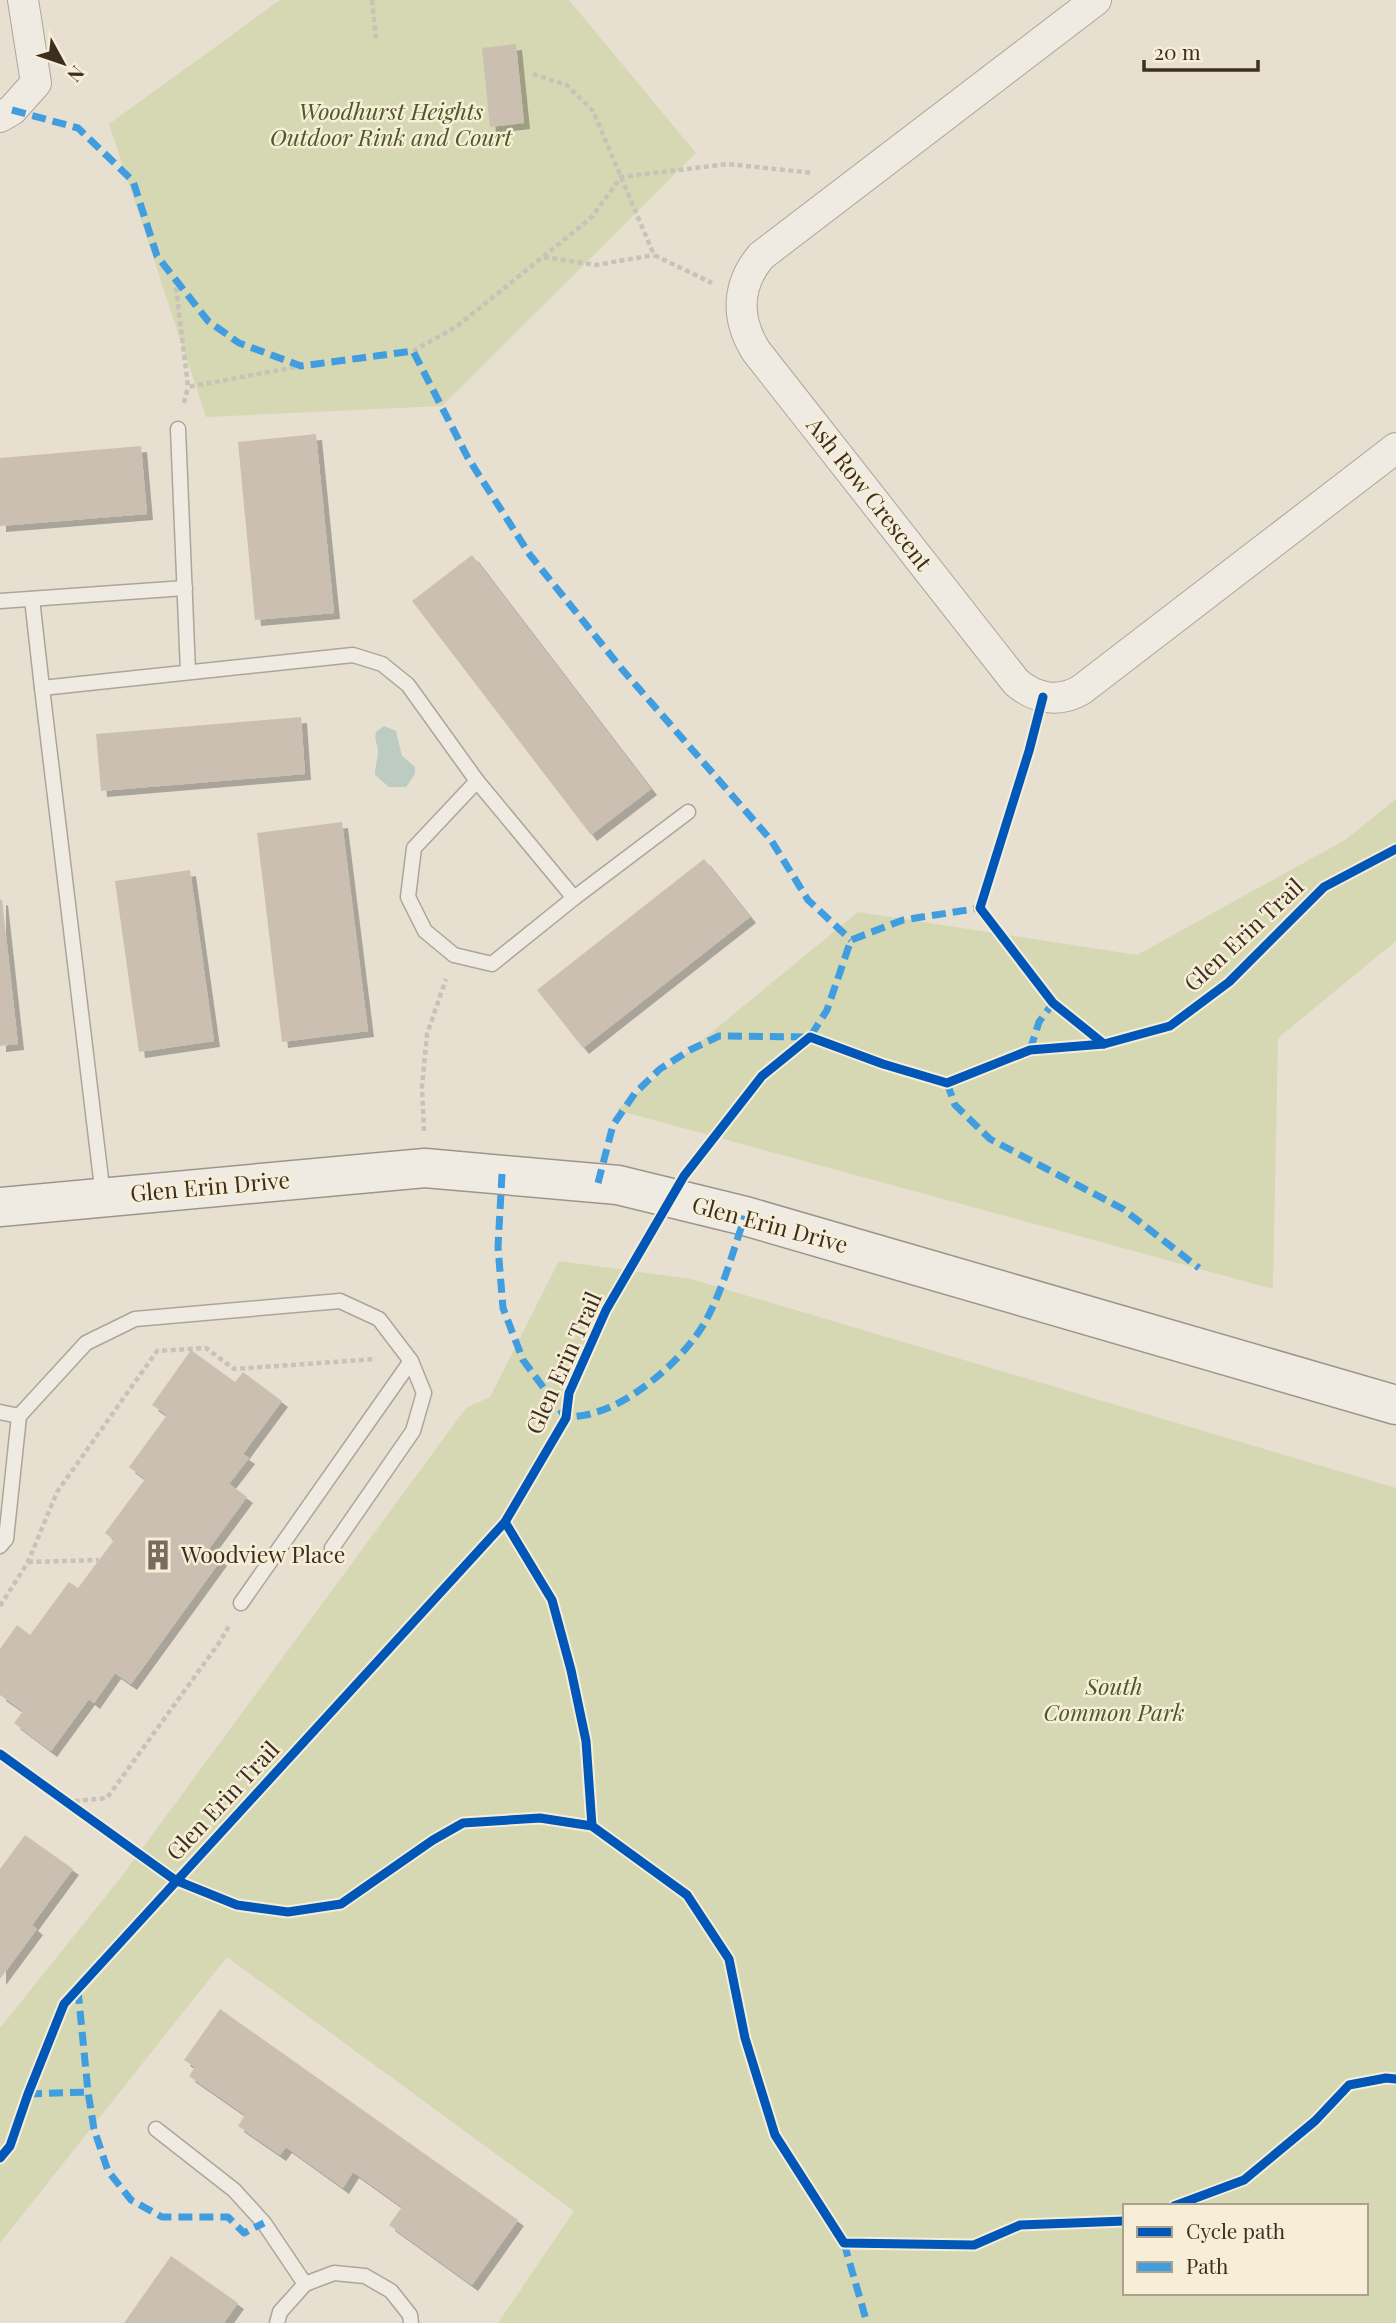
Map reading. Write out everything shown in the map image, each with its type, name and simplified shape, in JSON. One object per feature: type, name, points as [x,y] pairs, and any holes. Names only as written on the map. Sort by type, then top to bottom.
[{"type":"street","points":[[0,117],[12,110],[36,83],[23,0]]},
{"type":"street","points":[[741,297],[748,275],[761,256],[1096,0]]},
{"type":"street","name":"Ash Row Crescent","points":[[741,297],[742,320],[756,351],[1016,682],[1024,689],[1043,697],[1059,698],[1081,690],[1396,448]]},
{"type":"street","name":"Glen Erin Drive","points":[[0,1208],[425,1168],[618,1185],[746,1216],[1396,1405]]},
{"type":"lane","points":[[178,429],[188,672]]},
{"type":"lane","points":[[0,601],[184,589]]},
{"type":"lane","points":[[32,599],[103,1197]]},
{"type":"lane","points":[[42,688],[353,654],[382,664],[408,685],[477,781],[574,898]]},
{"type":"lane","points":[[477,781],[414,848],[408,897],[425,931],[454,955],[492,964],[688,812]]},
{"type":"lane","points":[[0,1546],[6,1539],[19,1416],[86,1343],[135,1319],[340,1301],[379,1320],[411,1361],[424,1393],[413,1431],[332,1548]]},
{"type":"lane","points":[[241,1603],[411,1361]]},
{"type":"lane","points":[[0,1412],[19,1416]]},
{"type":"lane","points":[[156,2129],[234,2190],[264,2223],[305,2284]]},
{"type":"lane","points":[[277,2323],[280,2312],[305,2284],[334,2273],[365,2276],[391,2291],[410,2315],[411,2323]]},
{"type":"path","points":[[372,0],[376,38]]},
{"type":"path","points":[[533,74],[567,85],[593,111],[654,255]]},
{"type":"path","points":[[413,351],[456,327],[591,218],[621,177],[728,164],[863,178]]},
{"type":"path","points":[[543,257],[596,265],[654,255],[741,297]]},
{"type":"path","points":[[175,279],[188,387],[301,366]]},
{"type":"path","points":[[425,1168],[422,1087],[427,1034],[454,955]]},
{"type":"path","points":[[0,1606],[28,1562],[57,1492],[157,1351],[206,1348],[234,1368],[372,1359],[411,1361]]},
{"type":"path","points":[[28,1562],[99,1560]]},
{"type":"path","points":[[66,1801],[107,1798],[219,1643],[241,1603]]},
{"type":"green space","name":"Woodhurst Heights Outdoor Rink and Court","points":[[280,0],[569,0],[696,153],[442,406],[206,417],[109,124]]},
{"type":"green space","points":[[1396,799],[1396,941],[1278,1038],[1273,1289],[617,1110],[858,912],[1137,955],[1345,840]]},
{"type":"green space","name":"South Common Park","points":[[559,1261],[691,1279],[1396,1488],[1396,2323],[498,2323],[574,2211],[227,1957],[0,2243],[0,2028],[122,1876],[466,1408],[490,1397]]},
{"type":"shaded area","points":[[384,726],[396,731],[402,756],[415,767],[415,774],[406,787],[389,787],[375,775],[378,750],[375,734]]},
{"type":"building","points":[[516,44],[524,123],[490,127],[482,48]]},
{"type":"building","points":[[316,434],[334,613],[255,620],[238,442]]},
{"type":"building","points":[[141,446],[147,514],[0,526],[0,458]]},
{"type":"building","points":[[472,555],[651,789],[591,835],[412,601]]},
{"type":"building","points":[[301,717],[305,774],[101,791],[96,734]]},
{"type":"building","points":[[342,822],[368,1031],[282,1042],[257,833]]},
{"type":"building","points":[[704,859],[750,917],[583,1048],[537,990]]},
{"type":"building","points":[[190,870],[214,1041],[139,1052],[115,881]]},
{"type":"building","points":[[2,899],[18,1044],[0,1046],[0,900]]},
{"type":"building","name":"Woodview Place","points":[[191,1350],[235,1382],[243,1372],[282,1401],[243,1454],[249,1458],[229,1484],[247,1497],[208,1550],[221,1560],[131,1684],[115,1673],[94,1703],[89,1699],[51,1751],[14,1723],[23,1711],[0,1695],[0,1649],[17,1625],[30,1635],[69,1582],[78,1588],[114,1540],[105,1533],[145,1479],[129,1467],[167,1415],[152,1405]]},
{"type":"building","points":[[25,1835],[73,1869],[32,1925],[37,1929],[0,1979],[0,1869]]},
{"type":"building","points":[[220,2009],[518,2220],[472,2285],[389,2225],[402,2207],[353,2172],[343,2188],[286,2147],[280,2155],[238,2126],[245,2115],[189,2076],[195,2067],[184,2060]]},
{"type":"building","points":[[171,2256],[238,2303],[224,2323],[124,2323]]},
{"type":"marked path","points":[[12,110],[78,128],[133,181],[157,256],[208,321],[239,343],[301,366],[413,351],[468,458],[530,555],[621,668],[771,840],[808,900],[851,940]]},
{"type":"marked path","points":[[598,1183],[613,1125],[635,1093],[660,1069],[719,1036],[810,1037],[827,1010],[851,940],[903,920],[980,908]]},
{"type":"marked path","points":[[1030,1050],[1039,1022],[1053,1003]]},
{"type":"marked path","points":[[947,1083],[955,1105],[990,1139],[1123,1209],[1199,1268]]},
{"type":"marked path","points":[[502,1174],[498,1247],[503,1308],[523,1360],[566,1418],[590,1414],[625,1400],[656,1377],[685,1350],[705,1322],[717,1297],[745,1216]]},
{"type":"marked path","points":[[78,1990],[94,2129],[108,2171],[131,2200],[162,2217],[228,2217],[244,2233],[264,2223]]},
{"type":"marked path","points":[[28,2094],[88,2092]]},
{"type":"marked path","points":[[844,2243],[867,2323]]},
{"type":"cycle path","points":[[1043,697],[980,908],[1053,1003],[1104,1044]]},
{"type":"cycle path","name":"Glen Erin Trail","points":[[0,2158],[10,2146],[64,2004],[505,1522],[566,1418],[569,1393],[606,1310],[684,1176],[762,1076],[810,1037],[883,1064],[947,1083],[1030,1050],[1104,1044],[1170,1026],[1229,982],[1324,887],[1396,849]]},
{"type":"cycle path","points":[[505,1522],[552,1600],[586,1741],[592,1826]]},
{"type":"cycle path","points":[[0,1754],[175,1880],[237,1905],[288,1912],[341,1904],[433,1840],[463,1823],[540,1818],[592,1826],[687,1895],[729,1959],[745,2038],[775,2135],[844,2243],[974,2245],[1020,2225],[1123,2221]]},
{"type":"cycle path","points":[[1179,2204],[1244,2180],[1315,2121],[1349,2085],[1386,2078],[1396,2079]]},
{"type":"place","name":"Woodview Place","points":[[158,1555]]}]
